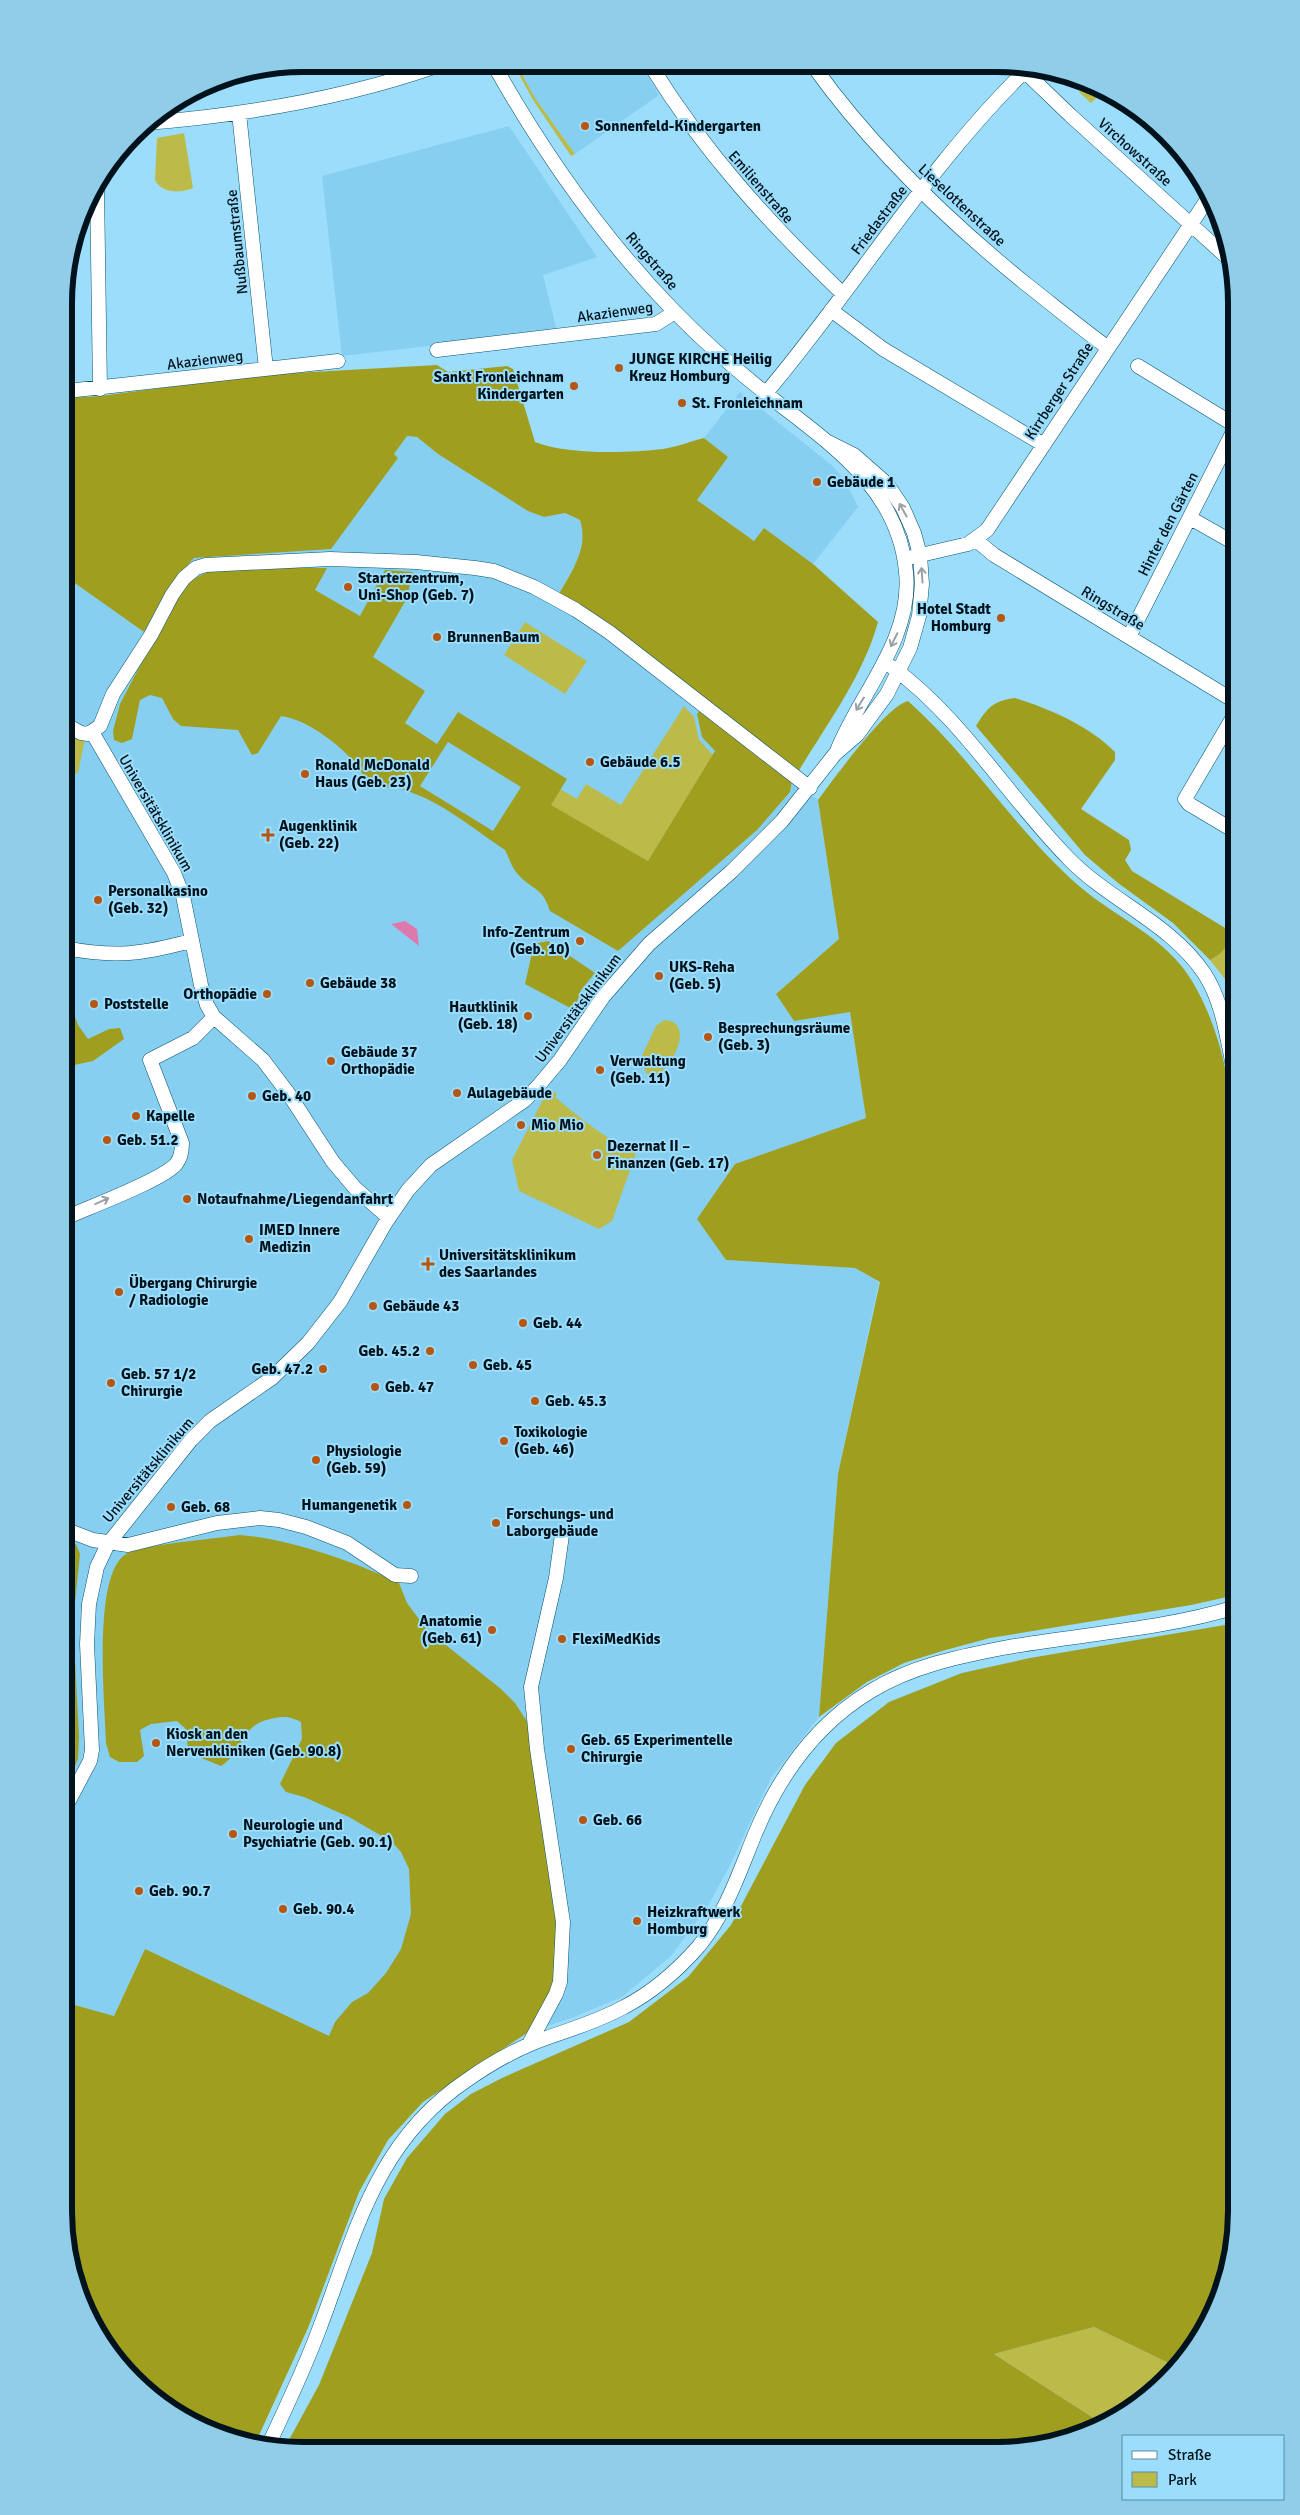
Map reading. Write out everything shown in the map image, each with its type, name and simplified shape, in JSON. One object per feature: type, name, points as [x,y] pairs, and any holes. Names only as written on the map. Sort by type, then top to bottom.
[{"type":"street","points":[[161,121],[238,113],[348,91],[415,72]]},
{"type":"street","name":"Ringstraße","points":[[498,72],[524,119],[568,184],[624,255],[675,312],[766,394],[828,442],[872,486],[896,528],[904,558],[906,592],[904,612],[898,631],[884,661],[847,726],[836,754]]},
{"type":"street","name":"Emilienstraße","points":[[655,72],[706,147],[744,193],[781,234],[843,294]]},
{"type":"street","name":"Lieselottenstraße","points":[[818,72],[859,125],[922,190],[1004,266],[1107,347]]},
{"type":"street","name":"Friedastraße","points":[[766,394],[922,190],[981,116],[1020,74]]},
{"type":"street","name":"Virchowstraße","points":[[1027,74],[1222,252]]},
{"type":"street","name":"Nußbaumstraße","points":[[238,113],[266,369]]},
{"type":"street","points":[[97,199],[100,389]]},
{"type":"street","name":"Kirrberger Straße","points":[[904,558],[956,548],[976,540],[994,520],[1107,347],[1205,204]]},
{"type":"street","points":[[831,310],[883,349],[1044,445]]},
{"type":"street","name":"Akazienweg","points":[[437,350],[656,324],[675,312]]},
{"type":"street","name":"Akazienweg","points":[[76,390],[100,389],[338,361]]},
{"type":"street","points":[[1138,366],[1228,421]]},
{"type":"street","name":"Ringstraße","points":[[828,442],[854,455],[886,484],[903,508],[914,533],[920,555],[922,584],[919,616],[910,648],[899,672],[887,694],[857,735],[836,754]]},
{"type":"street","name":"Hinter den Gärten","points":[[1129,637],[1228,442]]},
{"type":"street","points":[[1190,518],[1228,539]]},
{"type":"street","name":"Ringstraße","points":[[976,540],[994,555],[1228,697]]},
{"type":"street","points":[[72,728],[81,732],[92,732],[100,726],[114,694],[151,635],[172,595],[184,578],[196,568],[222,563],[330,559],[416,562],[494,572],[557,598],[609,632],[810,788]]},
{"type":"street","points":[[884,661],[899,672],[962,734],[1068,858],[1117,899],[1169,935],[1198,964],[1217,1002],[1228,1048]]},
{"type":"street","points":[[1228,726],[1185,799],[1189,804],[1228,827]]},
{"type":"street","name":"Universitätsklinikum","points":[[92,732],[174,874],[183,896],[201,985],[214,1018],[263,1060],[288,1092],[333,1162],[355,1188],[389,1218]]},
{"type":"street","name":"Universitätsklinikum","points":[[72,1795],[90,1761],[92,1750],[87,1644],[89,1604],[97,1567],[108,1544],[191,1440],[210,1421],[272,1378],[308,1343],[340,1302],[389,1218],[408,1190],[438,1158],[525,1100],[540,1085],[560,1060],[603,997],[649,944],[757,847],[810,788],[836,754]]},
{"type":"street","points":[[72,949],[110,955],[162,949],[191,941]]},
{"type":"street","points":[[72,1215],[166,1172],[176,1164],[182,1152],[182,1143],[150,1060],[194,1038],[214,1018]]},
{"type":"street","name":"Universitätsklinikum","points":[[72,1532],[108,1544],[128,1545],[217,1523],[260,1518],[306,1527],[347,1544],[395,1575],[411,1576]]},
{"type":"street","points":[[529,2044],[556,1994],[560,1982],[562,1962],[563,1922],[537,1749],[531,1686],[556,1578],[562,1535]]},
{"type":"street","points":[[271,2441],[286,2411],[320,2328],[370,2192],[399,2147],[422,2118],[449,2094],[480,2072],[529,2044],[624,2008],[656,1987],[687,1959],[718,1918],[733,1890],[764,1813],[796,1758],[841,1713],[871,1691],[910,1672],[948,1658],[1046,1640],[1209,1615],[1228,1609]]},
{"type":"shaded area","name":"Sonnenfeld-Kindergarten","points":[[521,72],[646,72],[659,95],[575,154],[535,98]]},
{"type":"shaded area","points":[[509,126],[597,257],[543,275],[557,331],[342,356],[322,176]]},
{"type":"shaded area","points":[[437,365],[448,372],[507,366],[513,369],[535,442],[564,449],[598,452],[668,448],[704,438],[728,457],[697,500],[754,541],[764,528],[813,564],[878,622],[854,681],[798,772],[559,594],[574,568],[581,549],[582,530],[580,520],[565,513],[544,517],[528,511],[438,454],[417,437],[407,436],[394,454],[398,458],[331,549],[194,558],[170,585],[144,632],[72,581],[72,398],[100,396],[259,375]]},
{"type":"shaded area","points":[[740,392],[834,467],[846,482],[858,507],[813,564],[764,528],[754,541],[696,499],[728,457],[704,438]]},
{"type":"shaded area","name":"Universitätsklinikum des Saarlandes","points":[[407,436],[417,437],[438,454],[544,517],[565,513],[580,520],[584,532],[578,559],[559,594],[818,800],[839,939],[776,994],[794,1021],[850,1011],[866,1118],[735,1164],[726,1260],[855,1268],[879,1282],[838,1474],[819,1717],[771,1778],[730,1865],[708,1906],[671,1956],[622,1997],[574,2017],[527,2033],[443,2087],[329,2037],[145,1949],[114,2016],[72,2004],[72,581],[144,632],[170,585],[194,558],[398,458],[394,454]]},
{"type":"shaded area","points":[[228,568],[327,568],[315,590],[360,616],[385,570],[413,572],[406,600],[373,657],[425,691],[405,723],[437,744],[458,712],[567,779],[551,805],[648,861],[715,751],[702,737],[697,714],[701,709],[792,781],[790,792],[757,830],[618,951],[550,911],[543,896],[516,872],[505,850],[455,815],[429,800],[401,789],[366,788],[361,771],[353,761],[325,736],[303,723],[281,716],[258,753],[252,755],[238,730],[181,726],[173,719],[162,698],[150,695],[140,700],[132,739],[122,743],[114,740],[113,731],[120,704],[175,599],[193,579],[212,570]],"holes":[[[448,742],[521,787],[493,831],[420,786]]]},
{"type":"shaded area","points":[[1015,698],[1042,707],[1081,726],[1115,752],[1115,760],[1081,809],[1129,840],[1131,850],[1125,860],[1132,871],[1228,930],[1228,943],[1219,955],[1210,960],[1173,923],[1118,883],[1085,855],[976,726],[992,706],[1001,701]]},
{"type":"shaded area","points":[[908,701],[931,723],[1013,818],[1079,886],[1154,940],[1181,965],[1192,981],[1210,1018],[1223,1059],[1228,1085],[1228,1597],[1191,1605],[990,1638],[942,1651],[904,1663],[867,1682],[819,1717],[838,1474],[880,1282],[855,1268],[726,1260],[697,1219],[735,1164],[866,1118],[850,1012],[794,1021],[776,994],[839,939],[818,800],[874,729],[898,706]]},
{"type":"shaded area","points":[[405,921],[417,929],[419,946],[391,924]]},
{"type":"shaded area","points":[[548,941],[595,973],[581,990],[574,1010],[525,984],[534,944]]},
{"type":"shaded area","points":[[72,1009],[78,1025],[88,1039],[109,1029],[120,1028],[124,1039],[93,1061],[72,1066]]},
{"type":"shaded area","points":[[72,1145],[75,1154],[72,1158]]},
{"type":"shaded area","points":[[239,1535],[258,1537],[321,1552],[363,1567],[399,1583],[407,1603],[427,1630],[501,1689],[515,1703],[528,1723],[559,1923],[556,1982],[527,2033],[423,2102],[388,2140],[359,2192],[308,2328],[258,2438],[229,2430],[201,2419],[163,2395],[140,2375],[120,2352],[103,2327],[90,2300],[77,2257],[72,2212],[72,2004],[114,2016],[145,1949],[329,2036],[335,2022],[352,2002],[368,1993],[386,1973],[401,1949],[411,1914],[409,1869],[401,1852],[392,1842],[349,1817],[304,1797],[286,1792],[280,1784],[302,1739],[301,1722],[291,1718],[275,1718],[254,1726],[235,1753],[221,1766],[189,1753],[185,1728],[177,1721],[151,1724],[140,1730],[144,1756],[137,1762],[119,1762],[110,1757],[106,1743],[103,1672],[104,1613],[108,1587],[115,1566],[126,1554],[147,1547]]},
{"type":"shaded area","points":[[72,1543],[76,1544],[80,1554],[73,1622],[79,1737],[78,1759],[72,1773]]},
{"type":"shaded area","points":[[1228,1624],[1228,2212],[1226,2242],[1220,2271],[1204,2314],[1189,2340],[1170,2364],[1094,2327],[994,2354],[1097,2420],[1056,2435],[1027,2441],[288,2442],[319,2385],[372,2253],[384,2199],[407,2158],[445,2114],[471,2094],[502,2078],[629,2022],[688,1977],[731,1925],[805,1785],[836,1743],[889,1702],[962,1673],[1030,1658]]},
{"type":"green space","points":[[518,72],[521,72],[535,98],[575,154],[571,156],[533,100]]},
{"type":"green space","points":[[1082,89],[1099,96],[1091,103],[1079,92]]},
{"type":"green space","points":[[184,133],[193,188],[183,191],[167,190],[158,185],[155,180],[157,138]]},
{"type":"green space","points":[[525,622],[587,661],[565,694],[504,655]]},
{"type":"green space","points":[[684,706],[694,717],[699,740],[713,755],[648,861],[550,805],[560,789],[577,799],[586,784],[621,805]]},
{"type":"green space","points":[[72,732],[85,739],[78,773],[72,772]]},
{"type":"green space","points":[[1228,943],[1228,983],[1210,960],[1219,955]]},
{"type":"green space","points":[[664,1020],[674,1023],[679,1029],[680,1037],[678,1047],[667,1066],[654,1076],[647,1074],[640,1060],[656,1026]]},
{"type":"green space","points":[[549,1088],[557,1094],[555,1097],[584,1121],[636,1153],[612,1221],[599,1229],[519,1191],[512,1160]]},
{"type":"green space","points":[[1094,2327],[1170,2364],[1137,2395],[1097,2420],[994,2354]]},
{"type":"place","name":"Sonnenfeld-Kindergarten","points":[[585,126]]},
{"type":"place","name":"JUNGE KIRCHE Heilig Kreuz Homburg","points":[[619,368]]},
{"type":"place","name":"Sankt Fronleichnam Kindergarten","points":[[574,386]]},
{"type":"place","name":"St. Fronleichnam","points":[[682,403]]},
{"type":"place","name":"Gebäude 1","points":[[817,482]]},
{"type":"place","name":"Starterzentrum, Uni-Shop (Geb. 7)","points":[[348,587]]},
{"type":"place","name":"Hotel Stadt Homburg","points":[[1001,618]]},
{"type":"place","name":"BrunnenBaum","points":[[437,637]]},
{"type":"place","name":"Gebäude 6.5","points":[[590,762]]},
{"type":"place","name":"Ronald McDonald Haus (Geb. 23)","points":[[305,774]]},
{"type":"place","name":"Augenklinik (Geb. 22)","points":[[268,835]]},
{"type":"place","name":"Personalkasino (Geb. 32)","points":[[98,900]]},
{"type":"place","name":"Info-Zentrum (Geb. 10)","points":[[580,941]]},
{"type":"place","name":"UKS-Reha (Geb. 5)","points":[[659,976]]},
{"type":"place","name":"Gebäude 38","points":[[310,983]]},
{"type":"place","name":"Orthopädie","points":[[267,994]]},
{"type":"place","name":"Poststelle","points":[[94,1004]]},
{"type":"place","name":"Hautklinik (Geb. 18)","points":[[528,1016]]},
{"type":"place","name":"Besprechungsräume (Geb. 3)","points":[[708,1037]]},
{"type":"place","name":"Gebäude 37 Orthopädie","points":[[331,1061]]},
{"type":"place","name":"Verwaltung (Geb. 11)","points":[[600,1070]]},
{"type":"place","name":"Aulagebäude","points":[[457,1093]]},
{"type":"place","name":"Geb. 40","points":[[252,1096]]},
{"type":"place","name":"Kapelle","points":[[136,1116]]},
{"type":"place","name":"Mio Mio","points":[[521,1125]]},
{"type":"place","name":"Geb. 51.2","points":[[107,1140]]},
{"type":"place","name":"Dezernat II – Finanzen (Geb. 17)","points":[[597,1155]]},
{"type":"place","name":"Notaufnahme/Liegendanfahrt","points":[[187,1199]]},
{"type":"place","name":"IMED Innere Medizin","points":[[249,1239]]},
{"type":"place","name":"Universitätsklinikum des Saarlandes","points":[[428,1264]]},
{"type":"place","name":"Übergang Chirurgie / Radiologie","points":[[119,1292]]},
{"type":"place","name":"Gebäude 43","points":[[373,1306]]},
{"type":"place","name":"Geb. 44","points":[[523,1323]]},
{"type":"place","name":"Geb. 45.2","points":[[430,1351]]},
{"type":"place","name":"Geb. 45","points":[[473,1365]]},
{"type":"place","name":"Geb. 47.2","points":[[323,1369]]},
{"type":"place","name":"Geb. 57 1/2 Chirurgie","points":[[111,1383]]},
{"type":"place","name":"Geb. 47","points":[[375,1387]]},
{"type":"place","name":"Geb. 45.3","points":[[535,1401]]},
{"type":"place","name":"Toxikologie (Geb. 46)","points":[[504,1441]]},
{"type":"place","name":"Physiologie (Geb. 59)","points":[[316,1460]]},
{"type":"place","name":"Humangenetik","points":[[407,1505]]},
{"type":"place","name":"Geb. 68","points":[[171,1507]]},
{"type":"place","name":"Forschungs- und Laborgebäude","points":[[496,1523]]},
{"type":"place","name":"Anatomie (Geb. 61)","points":[[492,1630]]},
{"type":"place","name":"FlexiMedKids","points":[[562,1639]]},
{"type":"place","name":"Kiosk an den Nervenkliniken (Geb. 90.8)","points":[[156,1743]]},
{"type":"place","name":"Geb. 65 Experimentelle Chirurgie","points":[[571,1749]]},
{"type":"place","name":"Geb. 66","points":[[583,1820]]},
{"type":"place","name":"Neurologie und Psychiatrie (Geb. 90.1)","points":[[233,1834]]},
{"type":"place","name":"Geb. 90.7","points":[[139,1891]]},
{"type":"place","name":"Geb. 90.4","points":[[283,1909]]},
{"type":"place","name":"Heizkraftwerk Homburg","points":[[637,1921]]}]
